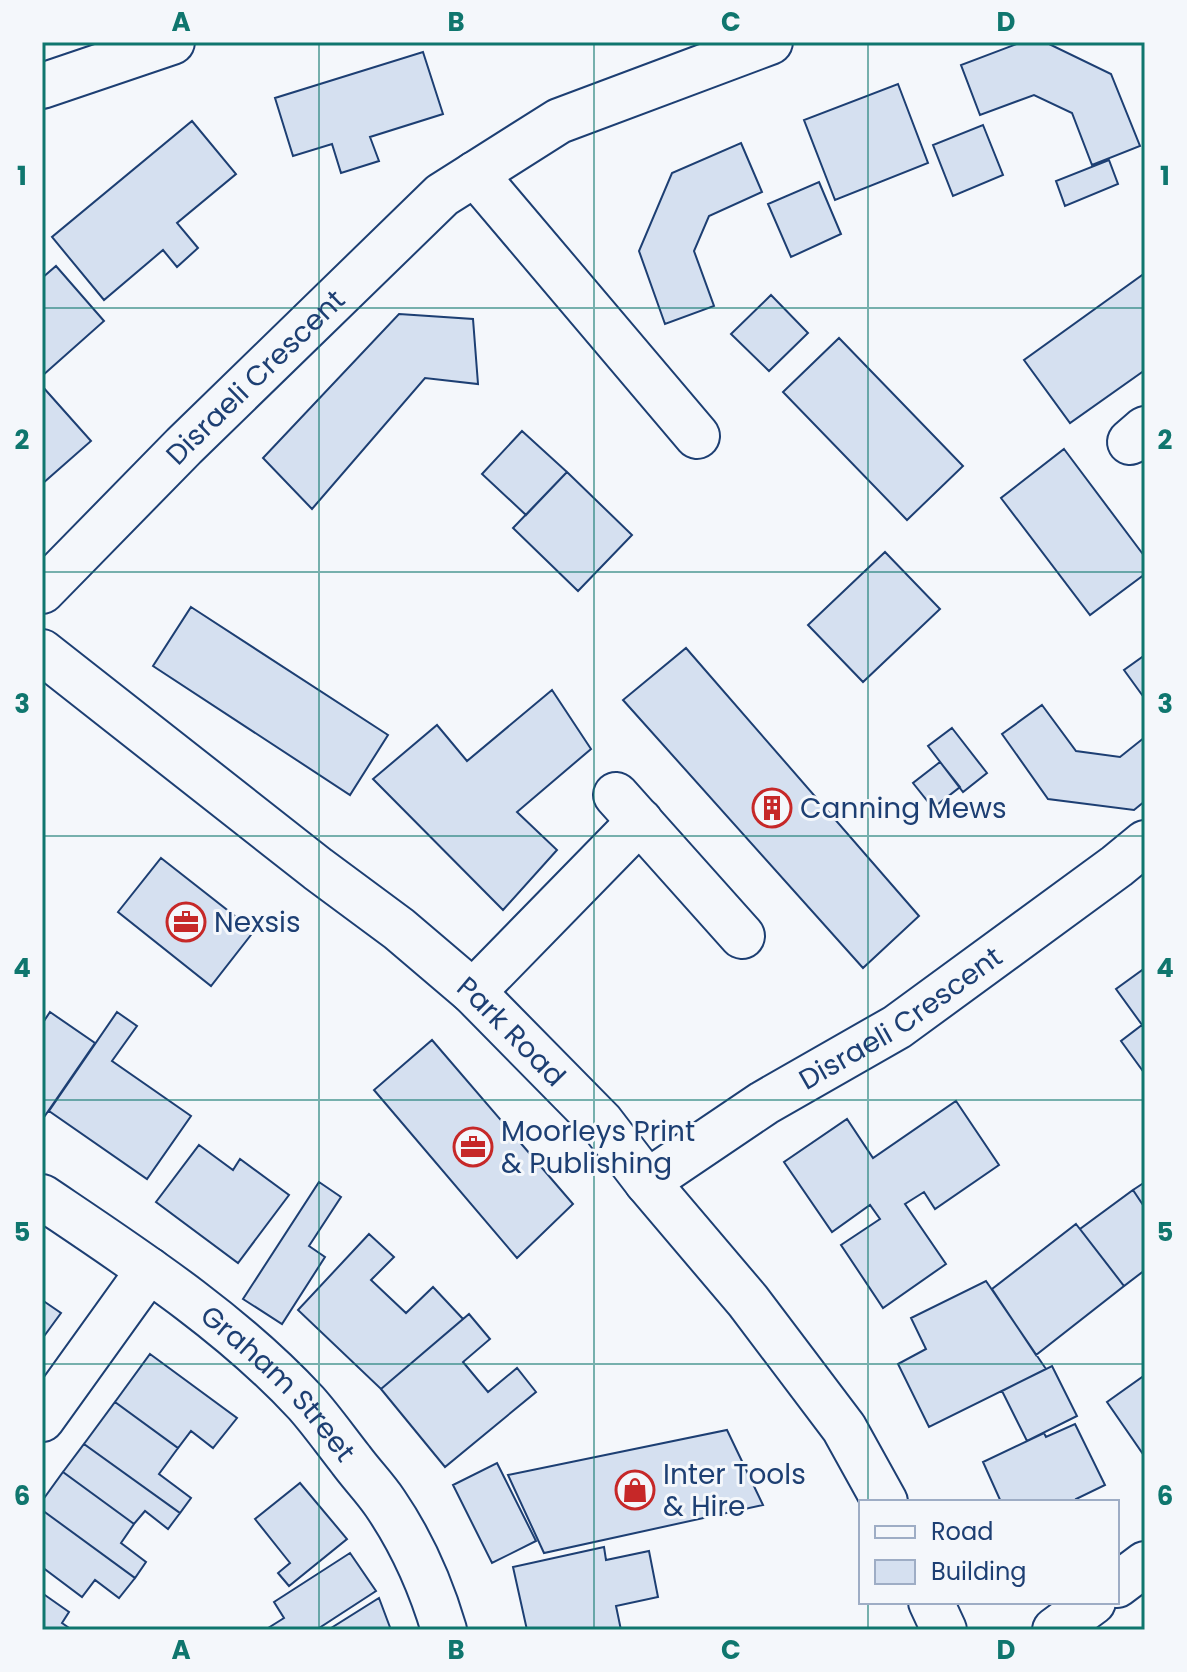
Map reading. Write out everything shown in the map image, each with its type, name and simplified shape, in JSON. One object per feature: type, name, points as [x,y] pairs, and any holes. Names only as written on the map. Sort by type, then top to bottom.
[{"type":"street","points":[[42,86],[172,42]]},
{"type":"street","name":"Disraeli Crescent","points":[[42,591],[184,446],[442,195],[559,121],[770,42]]},
{"type":"street","points":[[475,174],[697,436]]},
{"type":"street","name":"Park Road","points":[[42,652],[399,929],[473,992],[601,1122],[647,1182],[748,1301],[844,1428],[884,1500]]},
{"type":"street","points":[[473,992],[628,808],[742,936]]},
{"type":"street","name":"Disraeli Crescent","points":[[647,1182],[764,1103],[897,1027],[1145,843]]},
{"type":"street","name":"Graham Street","points":[[42,1197],[149,1270],[266,1364],[307,1404],[385,1504],[413,1553],[444,1630]]},
{"type":"street","points":[[42,1419],[149,1270]]},
{"type":"street","points":[[1119,1584],[1145,1564]]},
{"type":"street","points":[[932,1604],[944,1630]]},
{"type":"street","points":[[1055,1630],[1090,1604]]},
{"type":"building","points":[[1022,42],[1045,42],[1111,74],[1140,146],[1092,165],[1072,113],[1034,95],[980,115],[961,65]]},
{"type":"building","points":[[423,52],[443,114],[370,137],[379,161],[341,173],[332,144],[293,156],[275,98]]},
{"type":"building","points":[[898,84],[928,163],[835,200],[804,120]]},
{"type":"building","points":[[192,121],[236,174],[177,223],[198,248],[177,267],[163,250],[104,300],[52,237]]},
{"type":"building","points":[[983,125],[1003,175],[953,196],[933,145]]},
{"type":"building","points":[[741,143],[762,192],[709,216],[694,251],[714,306],[665,324],[639,251],[672,173]]},
{"type":"building","points":[[1109,160],[1118,184],[1065,206],[1056,181]]},
{"type":"building","points":[[819,182],[841,234],[791,257],[768,204]]},
{"type":"building","points":[[56,266],[104,321],[42,376],[42,278]]},
{"type":"building","points":[[1145,273],[1145,370],[1070,423],[1024,360]]},
{"type":"building","points":[[771,295],[808,333],[769,371],[731,334]]},
{"type":"building","points":[[399,314],[473,319],[478,384],[425,378],[312,509],[263,458]]},
{"type":"building","points":[[839,338],[963,466],[907,520],[783,392]]},
{"type":"building","points":[[42,386],[91,441],[42,484]]},
{"type":"building","points":[[522,431],[567,472],[526,515],[482,474]]},
{"type":"building","points":[[1064,449],[1145,557],[1145,574],[1090,615],[1001,498]]},
{"type":"building","points":[[567,472],[632,535],[578,591],[513,528]]},
{"type":"building","points":[[885,552],[940,609],[863,682],[808,625]]},
{"type":"building","points":[[191,607],[388,735],[350,795],[153,666]]},
{"type":"building","name":"Canning Mews","points":[[686,648],[919,916],[863,968],[623,700]]},
{"type":"building","points":[[1145,655],[1145,699],[1124,670]]},
{"type":"building","points":[[552,690],[591,749],[517,812],[557,850],[503,910],[373,779],[437,725],[467,761]]},
{"type":"building","points":[[1042,705],[1076,751],[1120,757],[1145,737],[1145,801],[1134,810],[1048,799],[1002,734]]},
{"type":"building","points":[[952,728],[987,773],[963,792],[928,746]]},
{"type":"building","points":[[940,762],[960,787],[933,808],[913,783]]},
{"type":"building","name":"Nexsis","points":[[161,858],[254,931],[211,986],[118,912]]},
{"type":"building","points":[[1145,968],[1145,1029],[1116,989]]},
{"type":"building","points":[[50,1012],[95,1043],[42,1120],[42,1024]]},
{"type":"building","points":[[117,1012],[137,1026],[112,1061],[191,1116],[147,1179],[49,1111]]},
{"type":"building","points":[[1142,1025],[1145,1029],[1145,1074],[1121,1041]]},
{"type":"building","name":"Moorleys Print & Publishing","points":[[432,1040],[573,1204],[517,1258],[374,1090]]},
{"type":"building","points":[[956,1101],[999,1165],[935,1209],[924,1192],[905,1204],[946,1264],[883,1308],[841,1245],[880,1219],[870,1205],[832,1232],[784,1162],[847,1119],[873,1158]]},
{"type":"building","points":[[199,1145],[233,1170],[240,1159],[289,1195],[238,1263],[156,1202]]},
{"type":"building","points":[[319,1182],[341,1197],[309,1246],[325,1257],[282,1324],[243,1299]]},
{"type":"building","points":[[1145,1182],[1145,1208],[1133,1190]]},
{"type":"building","points":[[1133,1190],[1145,1208],[1145,1270],[1124,1286],[1080,1229]]},
{"type":"building","points":[[1076,1224],[1124,1286],[1036,1355],[992,1289]]},
{"type":"building","points":[[369,1234],[394,1257],[371,1280],[406,1313],[433,1287],[463,1319],[381,1389],[298,1310]]},
{"type":"building","points":[[986,1281],[1046,1369],[929,1427],[898,1364],[926,1349],[911,1318]]},
{"type":"building","points":[[42,1300],[61,1313],[42,1339]]},
{"type":"building","points":[[469,1314],[490,1339],[463,1362],[488,1392],[517,1368],[536,1392],[445,1467],[381,1389]]},
{"type":"building","points":[[150,1354],[237,1418],[213,1448],[191,1431],[178,1448],[115,1402]]},
{"type":"building","points":[[1052,1366],[1077,1416],[1027,1441],[1002,1391]]},
{"type":"building","points":[[1145,1375],[1145,1457],[1107,1402]]},
{"type":"building","points":[[115,1402],[178,1448],[159,1474],[191,1498],[180,1513],[84,1444]]},
{"type":"building","points":[[1075,1424],[1105,1485],[1076,1500],[1000,1500],[983,1462],[1044,1433],[1046,1437]]},
{"type":"building","name":"Inter Tools & Hire","points":[[727,1430],[763,1505],[544,1553],[508,1475]]},
{"type":"building","points":[[84,1444],[180,1513],[168,1529],[145,1511],[134,1524],[63,1472]]},
{"type":"building","points":[[497,1463],[536,1541],[492,1563],[453,1485]]},
{"type":"building","points":[[63,1472],[134,1524],[121,1543],[146,1562],[135,1578],[42,1510],[42,1501]]},
{"type":"building","points":[[300,1483],[347,1539],[289,1586],[278,1573],[290,1563],[255,1519]]},
{"type":"building","points":[[42,1510],[135,1578],[119,1598],[95,1580],[82,1597],[42,1567]]},
{"type":"building","points":[[604,1547],[606,1560],[649,1551],[658,1597],[616,1606],[621,1630],[527,1630],[513,1567]]},
{"type":"building","points":[[350,1553],[376,1591],[316,1630],[265,1630],[284,1618],[274,1602]]},
{"type":"building","points":[[42,1593],[69,1612],[62,1623],[72,1630],[42,1630]]},
{"type":"building","points":[[379,1598],[391,1630],[328,1630]]},
{"type":"place","name":"Canning Mews","points":[[772,808]]},
{"type":"place","name":"Nexsis","points":[[186,922]]},
{"type":"place","name":"Moorleys Print & Publishing","points":[[473,1147]]},
{"type":"place","name":"Inter Tools & Hire","points":[[635,1490]]}]
